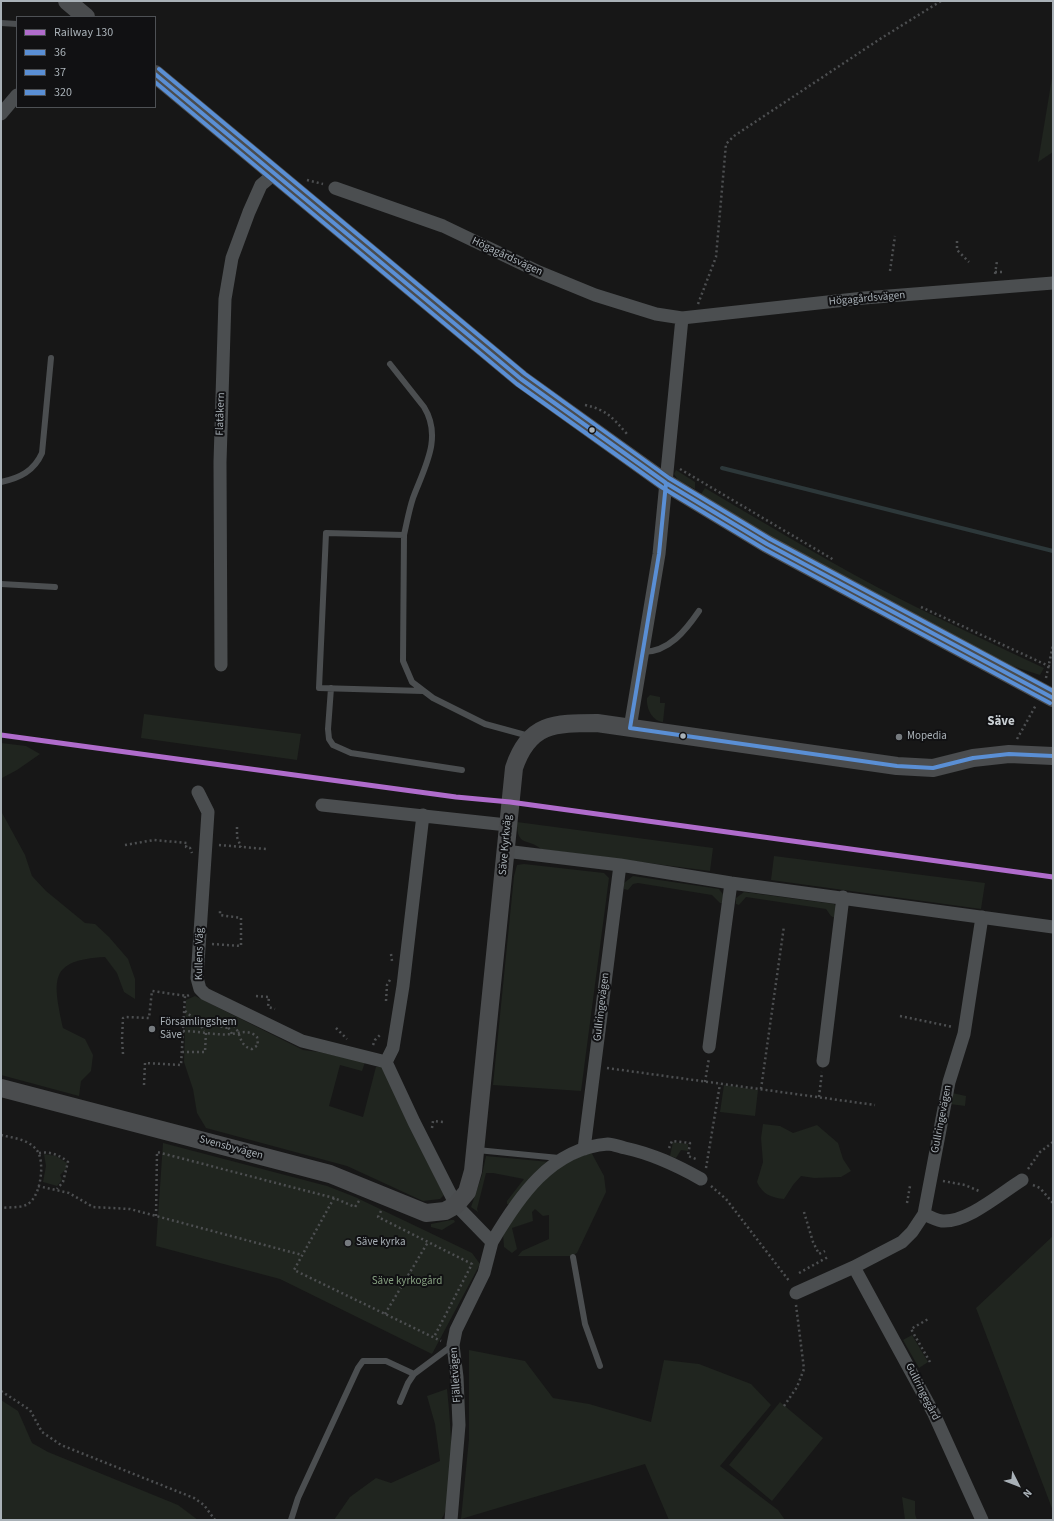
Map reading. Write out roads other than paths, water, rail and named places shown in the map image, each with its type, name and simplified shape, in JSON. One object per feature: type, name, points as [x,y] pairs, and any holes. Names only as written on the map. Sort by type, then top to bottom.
[{"type":"street","points":[[67,1],[85,16]]},
{"type":"street","points":[[156,75],[521,379],[666,483],[755,538],[1047,695]]},
{"type":"street","points":[[1,114],[16,96]]},
{"type":"street","name":"Flatåkern","points":[[220,665],[220,462],[225,299],[232,258],[249,212],[262,185],[274,174]]},
{"type":"street","name":"Högagårdsvägen","points":[[335,188],[443,226],[539,272],[590,293],[656,314],[682,318],[864,298],[1053,283]]},
{"type":"street","points":[[630,728],[659,554],[682,318]]},
{"type":"street","points":[[530,737],[541,730],[563,724],[597,723],[897,766],[933,768],[973,758],[1009,754],[1053,756]]},
{"type":"street","name":"Säve Kyrkväg","points":[[456,1205],[465,1196],[469,1187],[476,1150],[507,825],[514,768],[520,752],[530,737]]},
{"type":"street","name":"Kullens Väg","points":[[198,792],[208,812],[197,978],[200,988],[205,994],[302,1041],[386,1062]]},
{"type":"street","points":[[322,805],[507,825]]},
{"type":"street","points":[[423,815],[403,986],[393,1048],[386,1062],[414,1122],[456,1205],[492,1242]]},
{"type":"street","points":[[505,851],[620,865],[731,883],[1053,927]]},
{"type":"street","name":"Gullringevägen","points":[[584,1149],[620,865]]},
{"type":"street","points":[[709,1047],[731,883]]},
{"type":"street","points":[[823,1060],[843,898]]},
{"type":"street","name":"Gullringevägen","points":[[924,1214],[949,1082],[965,1029],[982,918]]},
{"type":"street","name":"Svensbyvägen","points":[[1,1088],[330,1174],[426,1213],[445,1211],[456,1205]]},
{"type":"street","name":"Fjälletvägen","points":[[451,1520],[459,1425],[450,1346],[456,1330],[484,1273],[492,1242],[512,1207],[542,1174],[565,1159],[584,1149],[609,1144],[641,1151],[666,1160],[702,1179]]},
{"type":"street","points":[[796,1293],[854,1267],[902,1242],[912,1232],[924,1214],[944,1221],[958,1219],[976,1210],[1022,1180]]},
{"type":"street","name":"Gullringegård","points":[[854,1267],[934,1414],[982,1520]]},
{"type":"lane","points":[[1,22],[16,24]]},
{"type":"lane","points":[[1,482],[25,475],[38,463],[42,453],[51,358]]},
{"type":"lane","points":[[390,364],[429,414],[433,434],[431,453],[413,499],[404,534],[403,662],[412,682],[433,698],[485,724],[530,737]]},
{"type":"lane","points":[[404,534],[326,533],[320,688],[423,691]]},
{"type":"lane","points":[[1,584],[55,587]]},
{"type":"lane","points":[[643,652],[653,652],[671,642],[686,629],[699,611]]},
{"type":"lane","points":[[331,688],[328,729],[329,739],[333,745],[352,753],[462,770]]},
{"type":"lane","points":[[476,1150],[565,1159]]},
{"type":"lane","points":[[573,1257],[585,1324],[600,1366]]},
{"type":"lane","points":[[400,1402],[408,1383],[414,1374],[450,1346]]},
{"type":"lane","points":[[291,1520],[298,1498],[358,1368],[363,1361],[386,1361],[414,1374]]},
{"type":"waterway","points":[[722,468],[1053,551]]},
{"type":"rail line","name":"130","points":[[1,735],[456,797],[510,802],[1053,877]]},
{"type":"place","name":"Mopedia","points":[[899,737]]},
{"type":"place","name":"Församlingshem Säve","points":[[152,1029]]},
{"type":"place","name":"Säve kyrka","points":[[348,1243]]},
{"type":"district","name":"Säve","points":[[1001,722]]},
{"type":"park label","name":"Säve kyrkogård","points":[[407,1282]]}]
